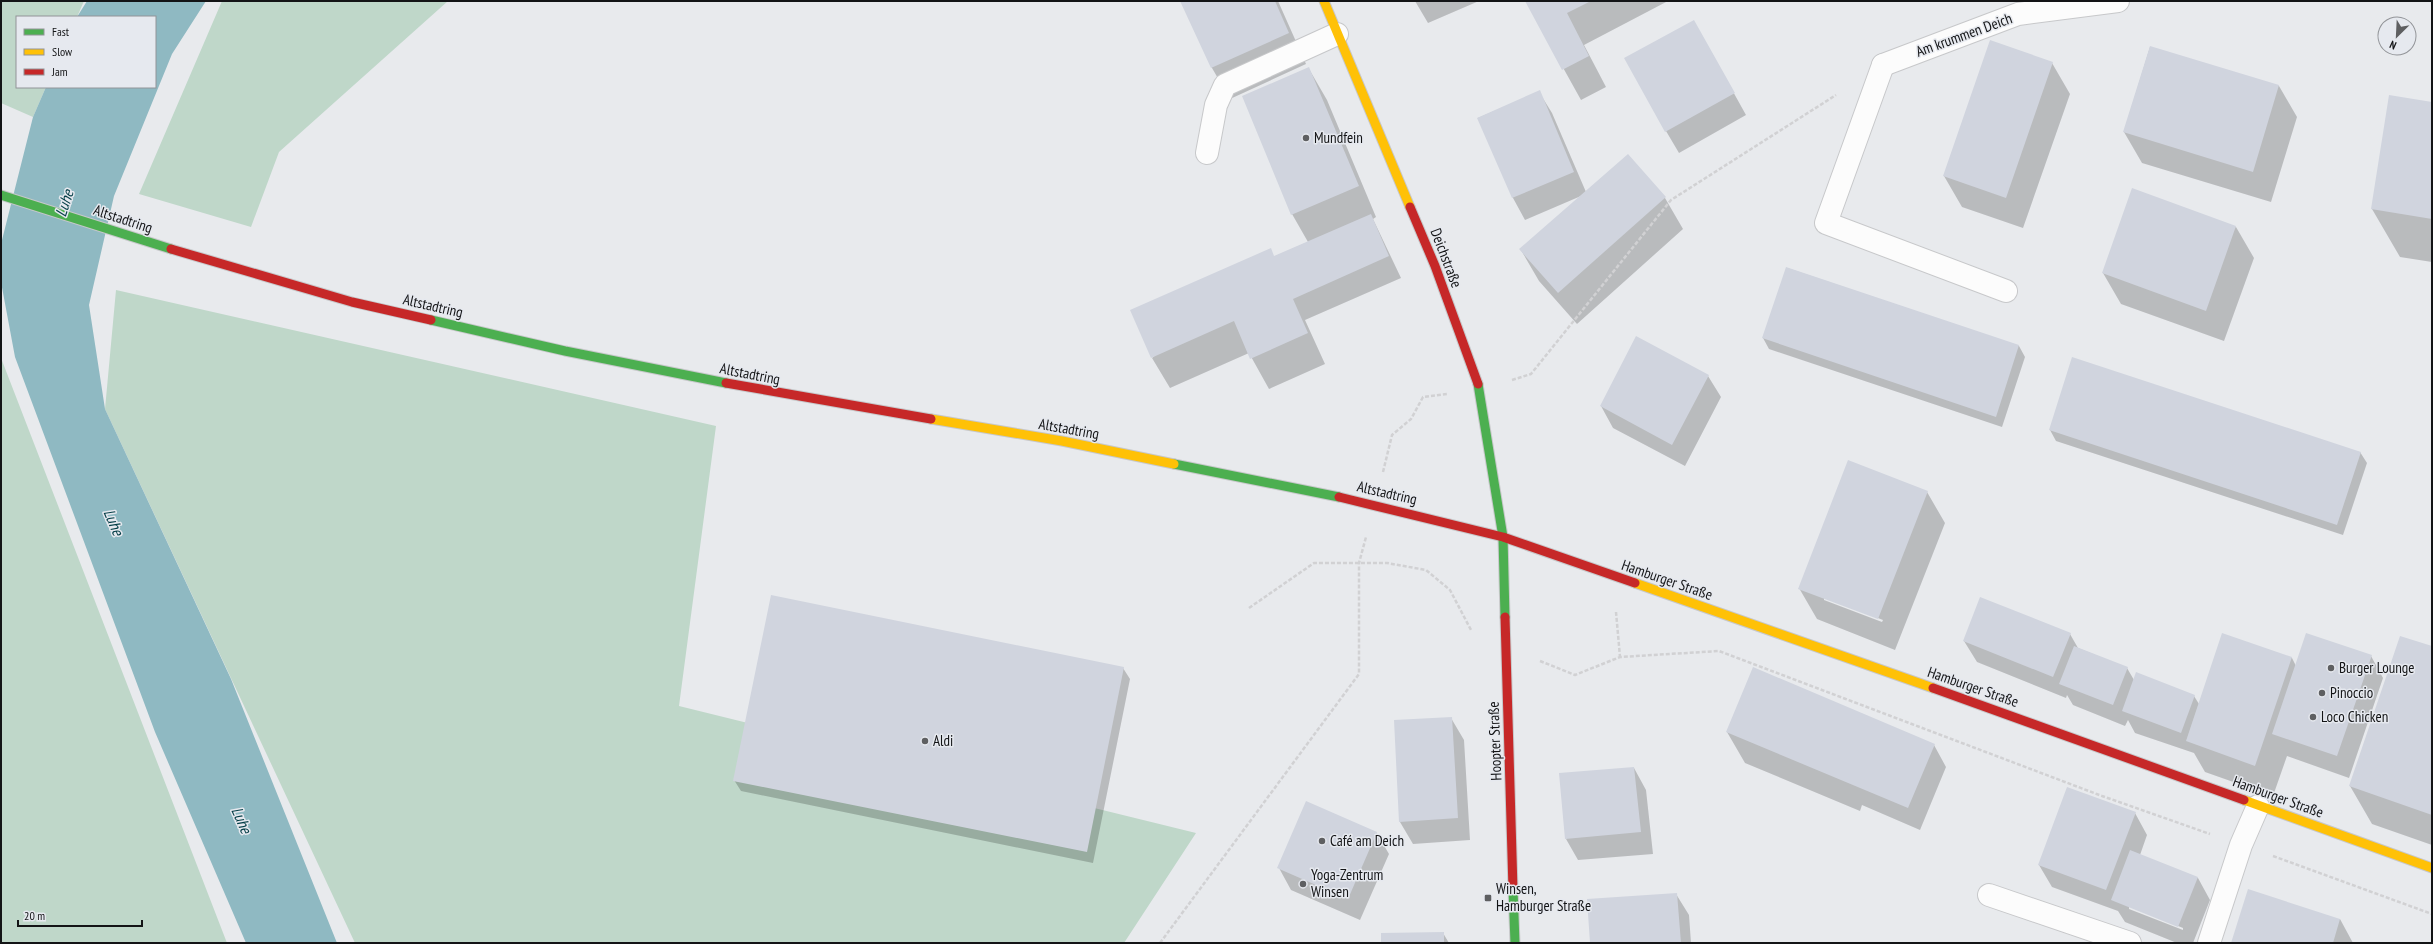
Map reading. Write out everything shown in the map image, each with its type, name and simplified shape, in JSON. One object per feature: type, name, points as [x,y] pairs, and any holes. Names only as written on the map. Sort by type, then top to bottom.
[{"type":"main road","name":"Deichstraße","points":[[1324,1],[1435,266],[1480,390],[1503,537]]},
{"type":"main road","name":"Altstadtring","points":[[1,195],[183,253],[352,302],[565,351],[795,397],[1062,441],[1375,504],[1503,537]]},
{"type":"main road","name":"Hamburger Straße","points":[[1503,537],[2058,732],[2432,868]]},
{"type":"main road","name":"Hoopter Straße","points":[[1503,537],[1515,943]]},
{"type":"street","name":"Am krummen Deich","points":[[2006,290],[1826,222],[1883,65],[2018,14],[2118,1]]},
{"type":"street","points":[[1207,153],[1216,105],[1225,85],[1337,34]]},
{"type":"street","points":[[2209,943],[2241,845],[2258,806]]},
{"type":"street","points":[[1989,895],[2130,943]]},
{"type":"path","points":[[1160,943],[1359,674],[1359,564],[1392,435],[1411,419],[1423,397],[1480,390],[1531,374],[1671,200],[1837,94]]},
{"type":"path","points":[[1249,608],[1314,563],[1387,563],[1426,570],[1450,590],[1475,637]]},
{"type":"path","points":[[1614,576],[1620,657]]},
{"type":"path","points":[[1556,666],[1576,675],[1620,657],[1719,651],[2102,796],[2432,914]]},
{"type":"green space","points":[[1,1],[84,1],[77,16],[16,16],[16,88],[46,88],[33,117],[1,103]]},
{"type":"green space","points":[[222,1],[448,1],[279,152],[251,227],[139,194]]},
{"type":"green space","points":[[116,290],[716,426],[679,706],[1196,833],[1124,943],[355,943],[105,409]]},
{"type":"green space","points":[[1,358],[227,943],[1,943]]},
{"type":"water","name":"Luhe","points":[[87,1],[206,1],[172,54],[114,196],[89,305],[105,409],[231,679],[337,943],[246,943],[155,732],[15,357],[1,282],[1,244],[33,117],[46,88],[156,88],[156,16],[78,16]]},
{"type":"building","points":[[1180,1],[1275,1],[1289,33],[1211,68]]},
{"type":"building","points":[[1525,1],[1591,1],[1567,13],[1589,56],[1562,70]]},
{"type":"building","points":[[1694,20],[1735,93],[1665,132],[1624,58]]},
{"type":"building","points":[[1990,40],[2053,62],[2006,198],[1943,176]]},
{"type":"building","points":[[2150,46],[2279,85],[2253,172],[2123,132]]},
{"type":"building","points":[[1309,67],[1359,186],[1291,215],[1242,96]]},
{"type":"building","points":[[1540,90],[1574,172],[1512,198],[1477,118]]},
{"type":"building","points":[[2389,95],[2432,102],[2432,219],[2371,209]]},
{"type":"building","points":[[1628,154],[1666,197],[1558,293],[1519,249]]},
{"type":"building","points":[[2132,188],[2236,226],[2206,311],[2102,273]]},
{"type":"building","points":[[1371,214],[1389,256],[1293,299],[1308,333],[1250,359],[1234,321],[1151,358],[1130,310],[1271,248],[1274,256]]},
{"type":"building","points":[[1786,267],[2019,345],[1996,417],[1762,338]]},
{"type":"building","points":[[1636,336],[1709,375],[1672,445],[1600,406]]},
{"type":"building","points":[[2072,357],[2361,452],[2337,525],[2049,430]]},
{"type":"building","points":[[1848,460],[1928,491],[1878,619],[1798,589]]},
{"type":"building","name":"Aldi","points":[[771,595],[1124,667],[1087,852],[733,781]]},
{"type":"building","points":[[1980,597],[2071,633],[2053,677],[1963,641]]},
{"type":"building","points":[[2222,633],[2292,657],[2255,766],[2186,741]]},
{"type":"building","points":[[2306,633],[2372,655],[2337,756],[2272,734]]},
{"type":"building","points":[[2400,636],[2432,646],[2432,815],[2349,786]]},
{"type":"building","points":[[2074,646],[2128,667],[2113,705],[2059,684]]},
{"type":"building","points":[[1753,667],[1935,744],[1908,808],[1726,732]]},
{"type":"building","points":[[2136,672],[2195,695],[2181,733],[2122,711]]},
{"type":"building","points":[[1452,717],[1458,818],[1399,822],[1394,720]]},
{"type":"building","points":[[1634,767],[1641,832],[1565,839],[1559,773]]},
{"type":"building","points":[[2067,787],[2136,812],[2106,890],[2038,865]]},
{"type":"building","points":[[1306,801],[1377,832],[1348,899],[1277,868]]},
{"type":"building","points":[[2130,850],[2198,877],[2178,927],[2111,900]]},
{"type":"building","points":[[2248,889],[2340,919],[2333,943],[2231,943]]},
{"type":"building","points":[[1677,893],[1681,943],[1590,943],[1587,899]]},
{"type":"building","points":[[1444,932],[1444,943],[1381,943],[1381,933]]},
{"type":"traffic: fast","points":[[1,195],[171,249]]},
{"type":"traffic: fast","points":[[431,320],[565,351],[726,383]]},
{"type":"traffic: fast","points":[[1478,384],[1503,537],[1505,617]]},
{"type":"traffic: fast","points":[[1174,464],[1339,497]]},
{"type":"traffic: fast","points":[[1513,889],[1515,943]]},
{"type":"traffic: slow","points":[[1324,1],[1410,207]]},
{"type":"traffic: slow","points":[[931,419],[1062,441],[1174,464]]},
{"type":"traffic: slow","points":[[1635,583],[1933,688]]},
{"type":"traffic: slow","points":[[2244,800],[2432,868]]},
{"type":"traffic: jam","points":[[1410,207],[1435,266],[1478,384]]},
{"type":"traffic: jam","points":[[171,249],[352,302],[431,320]]},
{"type":"traffic: jam","points":[[726,383],[931,419]]},
{"type":"traffic: jam","points":[[1339,497],[1503,537],[1635,583]]},
{"type":"traffic: jam","points":[[1505,617],[1513,889]]},
{"type":"traffic: jam","points":[[1933,688],[2244,800]]},
{"type":"place","name":"Mundfein","points":[[1306,138]]},
{"type":"place","name":"Burger Lounge","points":[[2331,668]]},
{"type":"place","name":"Pinoccio","points":[[2322,693]]},
{"type":"place","name":"Loco Chicken","points":[[2313,717]]},
{"type":"place","name":"Aldi","points":[[925,741]]},
{"type":"place","name":"Café am Deich","points":[[1322,841]]},
{"type":"place","name":"Yoga-Zentrum Winsen","points":[[1303,884]]},
{"type":"place","name":"Winsen, Hamburger Straße","points":[[1488,898]]}]
